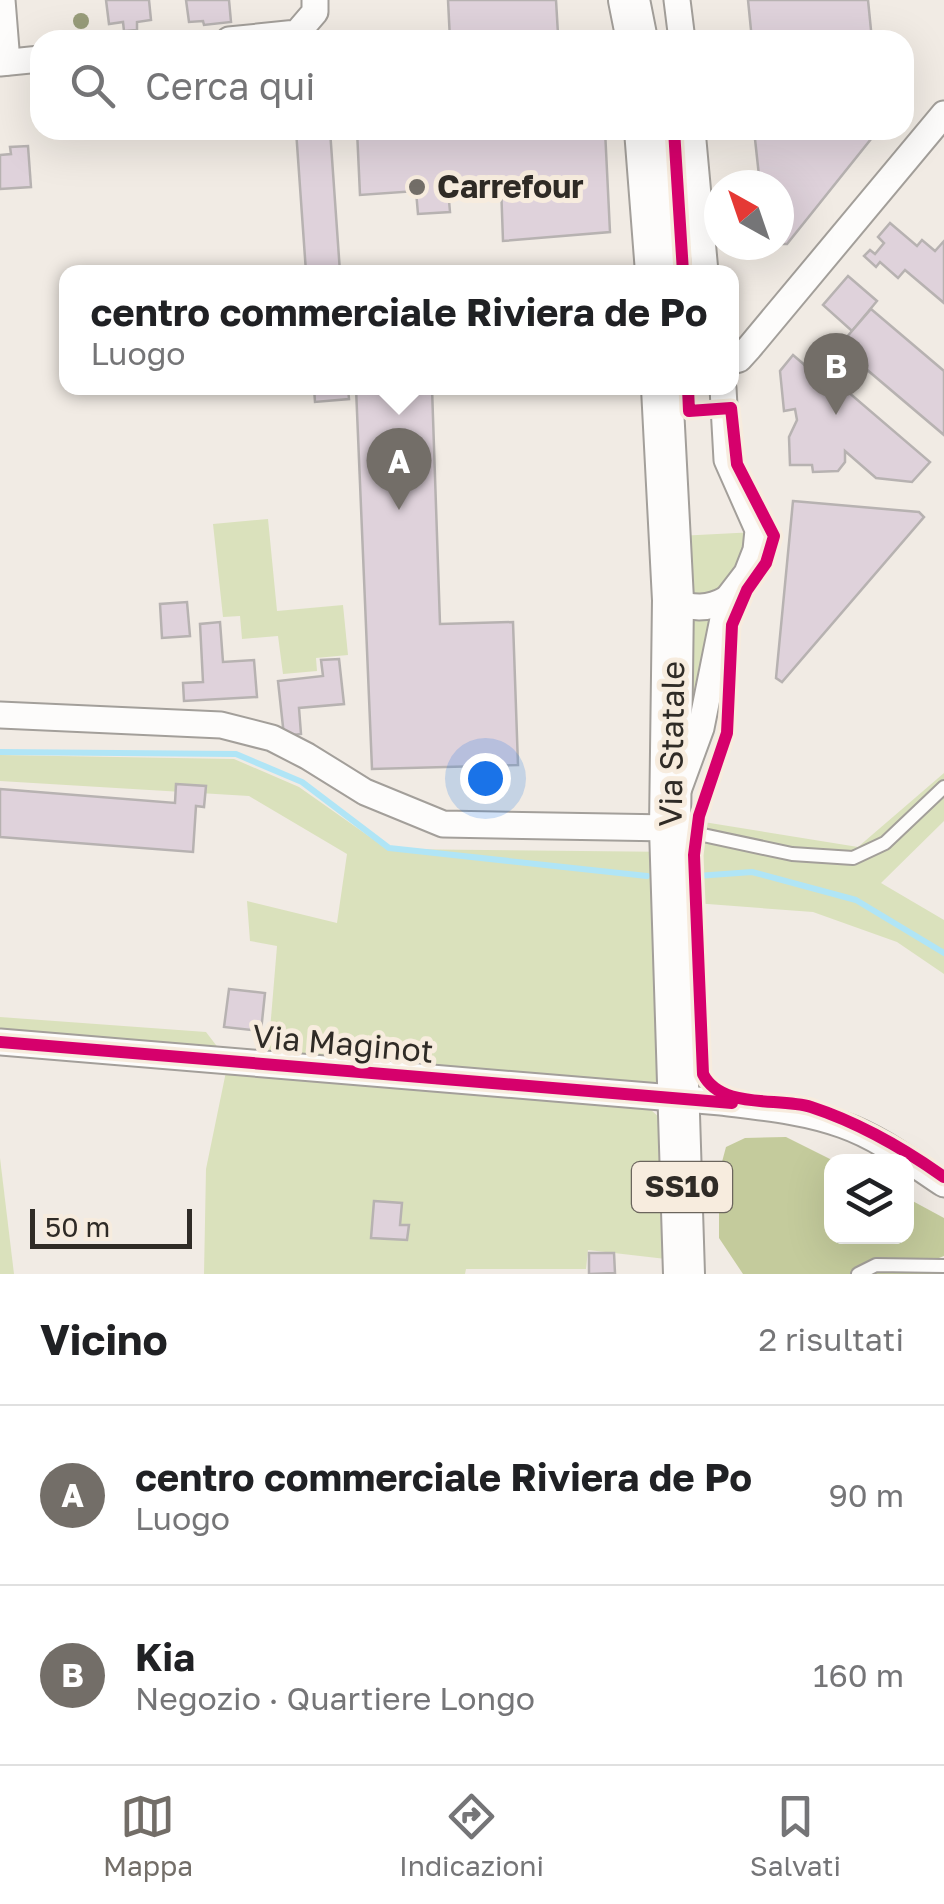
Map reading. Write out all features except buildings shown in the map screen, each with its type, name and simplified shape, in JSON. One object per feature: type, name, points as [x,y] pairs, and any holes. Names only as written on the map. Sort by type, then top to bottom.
[{"type":"main road","points":[[629,0],[635,30]]},
{"type":"main road","points":[[647,140],[656,265]]},
{"type":"main road","name":"Via Statale","points":[[662,395],[673,600],[670,817],[680,1100]]},
{"type":"main road","name":"SS10","points":[[680,1100],[684,1274]]},
{"type":"street","points":[[2,0],[3,63],[30,60]]},
{"type":"street","points":[[300,30],[315,12],[315,0]]},
{"type":"street","points":[[677,0],[681,30]]},
{"type":"street","points":[[739,359],[944,114]]},
{"type":"street","points":[[693,140],[704,265]]},
{"type":"street","points":[[0,714],[221,725],[248,730],[307,756],[365,792],[443,824],[670,817],[701,728],[728,599],[753,560],[758,530],[727,460],[723,395]]},
{"type":"street","points":[[673,600],[688,608],[715,606],[728,599]]},
{"type":"street","name":"Via Maginot","points":[[0,1042],[778,1110],[842,1124],[880,1142],[944,1184]]},
{"type":"lane","points":[[670,817],[792,854],[852,858],[886,843],[944,788]]},
{"type":"lane","points":[[858,1274],[876,1266],[944,1266]]},
{"type":"green space","points":[[268,519],[277,611],[343,605],[348,655],[316,658],[317,671],[283,674],[278,636],[242,639],[240,616],[223,617],[213,524]]},
{"type":"green space","points":[[756,532],[722,618],[686,743],[678,536]]},
{"type":"green space","points":[[0,755],[234,759],[299,787],[387,849],[679,852],[679,818],[858,847],[944,773],[944,821],[881,883],[944,920],[944,974],[897,942],[813,912],[681,902],[674,1090],[268,1054],[277,946],[250,941],[247,901],[337,923],[347,854],[249,796],[0,781]]},
{"type":"green space","points":[[0,1017],[206,1032],[229,1062],[631,1102],[650,1109],[661,1119],[666,1259],[588,1250],[586,1269],[466,1269],[465,1274],[204,1274],[206,1169],[228,1062],[0,1041]]},
{"type":"green space","points":[[786,1137],[824,1156],[824,1244],[914,1244],[914,1202],[944,1218],[944,1256],[921,1265],[944,1274],[743,1274],[719,1238],[719,1173],[726,1147],[745,1138]]},
{"type":"green space","points":[[0,1158],[14,1274],[0,1274]]},
{"type":"waterway","points":[[0,752],[236,754],[302,782],[389,848],[647,876]]},
{"type":"waterway","points":[[697,876],[752,872],[856,900],[944,953]]},
{"type":"cycle path","points":[[675,140],[683,265]]},
{"type":"cycle path","points":[[688,395],[689,411],[731,408],[737,464],[774,536],[766,563],[747,590],[732,625],[727,733],[699,816],[694,855],[703,1074],[711,1085],[736,1098],[798,1104],[847,1121],[897,1146],[944,1177]]},
{"type":"cycle path","points":[[0,1042],[732,1103]]},
{"type":"place","name":"Carrefour","points":[[417,187]]},
{"type":"place","name":"Kia","points":[[836,415]]},
{"type":"place","name":"centro commerciale Riviera de Po","points":[[399,510]]}]
